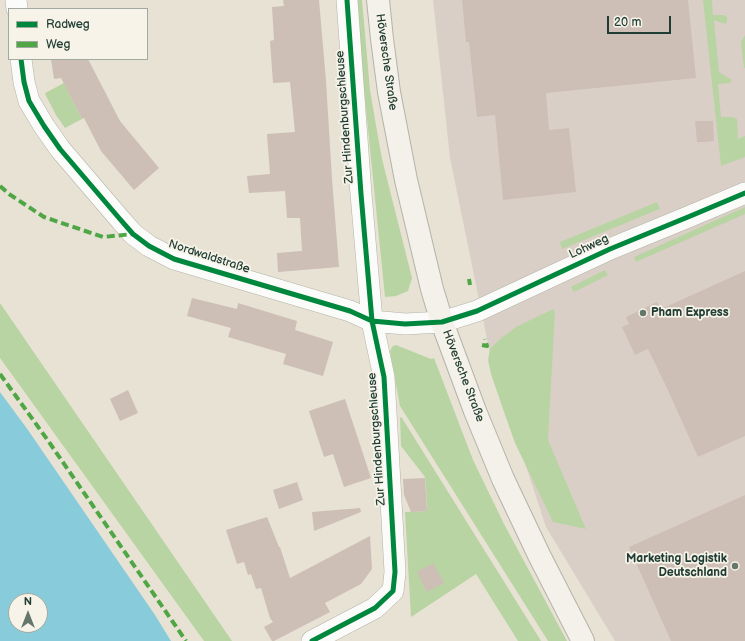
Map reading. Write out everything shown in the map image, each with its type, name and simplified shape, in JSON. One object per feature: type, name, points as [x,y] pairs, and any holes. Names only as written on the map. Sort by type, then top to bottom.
[{"type":"main road","name":"Höversche Straße","points":[[378,0],[388,92],[406,180],[432,289],[442,322],[475,411],[504,479],[539,555],[583,641]]},
{"type":"street","name":"Zur Hindenburgschleuse","points":[[312,641],[374,608],[393,592],[395,572],[384,376],[372,321],[347,0]]},
{"type":"street","name":"Nordwaldstraße","points":[[21,60],[24,82],[29,101],[44,126],[60,149],[119,218],[134,234],[149,246],[174,259],[350,311],[372,321],[405,324],[442,322]]},
{"type":"street","name":"Lohweg","points":[[442,322],[477,311],[610,249],[745,193]]},
{"type":"shaded area","points":[[433,0],[745,0],[745,641],[615,641],[546,527],[492,363],[450,158]]},
{"type":"green space","points":[[355,0],[362,0],[370,90],[382,159],[412,278],[408,291],[396,296],[385,297]]},
{"type":"green space","points":[[703,0],[712,0],[713,15],[724,15],[727,17],[727,22],[725,24],[714,20],[719,72],[732,80],[730,83],[718,84],[721,117],[733,117],[737,119],[738,139],[745,136],[745,157],[721,166]]},
{"type":"green space","points":[[745,35],[745,68],[744,68],[741,43]]},
{"type":"green space","points":[[64,83],[82,119],[65,128],[45,94]]},
{"type":"green space","points":[[657,202],[660,209],[562,249],[560,242]]},
{"type":"green space","points":[[745,207],[745,214],[636,262],[634,257]]},
{"type":"green space","points":[[605,270],[608,275],[574,292],[571,287]]},
{"type":"green space","points":[[0,303],[232,641],[204,641],[0,358]]},
{"type":"green space","points":[[553,309],[555,312],[548,440],[586,529],[553,522],[515,443],[491,374],[488,360],[490,349],[500,339],[516,327]]},
{"type":"green space","points":[[396,345],[431,359],[434,358],[473,460],[504,524],[567,641],[548,641],[400,406],[390,352],[393,346]]},
{"type":"green space","points":[[400,417],[541,641],[518,641],[476,574],[411,617],[405,512],[427,511],[426,489],[425,477],[401,446]]},
{"type":"water","points":[[0,392],[28,430],[155,615],[171,641],[0,641]]},
{"type":"building","points":[[283,0],[319,0],[339,267],[278,272],[277,253],[302,251],[300,218],[287,218],[285,191],[249,193],[247,176],[270,174],[267,134],[295,132],[290,82],[273,83],[270,41],[274,40],[272,7],[284,6]]},
{"type":"building","points":[[462,0],[688,0],[696,78],[546,93],[549,130],[569,128],[576,192],[503,200],[495,115],[477,117],[469,42],[466,42]]},
{"type":"building","points":[[51,60],[89,60],[120,121],[159,168],[134,190],[101,151],[84,118],[82,119],[61,78],[54,79]]},
{"type":"building","points":[[695,121],[713,121],[714,141],[697,142]]},
{"type":"building","points":[[745,271],[745,436],[698,457],[648,349],[635,355],[622,327],[629,324],[626,317],[657,302],[661,309]]},
{"type":"building","points":[[192,298],[237,309],[238,303],[297,321],[295,330],[333,342],[323,376],[283,364],[286,354],[228,337],[231,328],[187,316]]},
{"type":"building","points":[[128,390],[138,413],[120,421],[110,399]]},
{"type":"building","points":[[345,399],[371,478],[344,487],[333,454],[324,457],[309,411]]},
{"type":"building","points":[[425,478],[427,511],[411,512],[404,495],[403,479]]},
{"type":"building","points":[[297,482],[303,500],[279,509],[273,490]]},
{"type":"building","points":[[745,495],[745,641],[671,641],[629,547]]},
{"type":"building","points":[[360,508],[361,512],[314,531],[312,512]]},
{"type":"building","points":[[267,517],[280,547],[290,578],[370,536],[372,569],[361,584],[325,603],[330,612],[274,641],[272,641],[264,627],[273,622],[270,618],[261,588],[256,589],[251,574],[248,575],[244,562],[237,564],[226,530]]},
{"type":"building","points":[[433,563],[444,583],[427,592],[417,572]]},
{"type":"marked path","points":[[0,186],[9,194],[44,217],[103,237],[133,234]]},
{"type":"marked path","points":[[469,279],[470,285]]},
{"type":"marked path","points":[[482,345],[487,346],[485,339]]},
{"type":"marked path","points":[[0,374],[49,442],[186,641]]},
{"type":"cycle path","points":[[312,641],[375,608],[393,591],[395,572],[384,377],[372,321],[347,0]]},
{"type":"cycle path","points":[[21,60],[24,82],[29,101],[44,126],[60,149],[119,218],[133,234],[149,246],[174,259],[350,311],[372,321],[405,324],[442,322],[477,311],[610,249],[745,193]]},
{"type":"place","name":"Pham Express","points":[[643,313]]},
{"type":"place","name":"Marketing Logistik Deutschland","points":[[735,566]]}]
